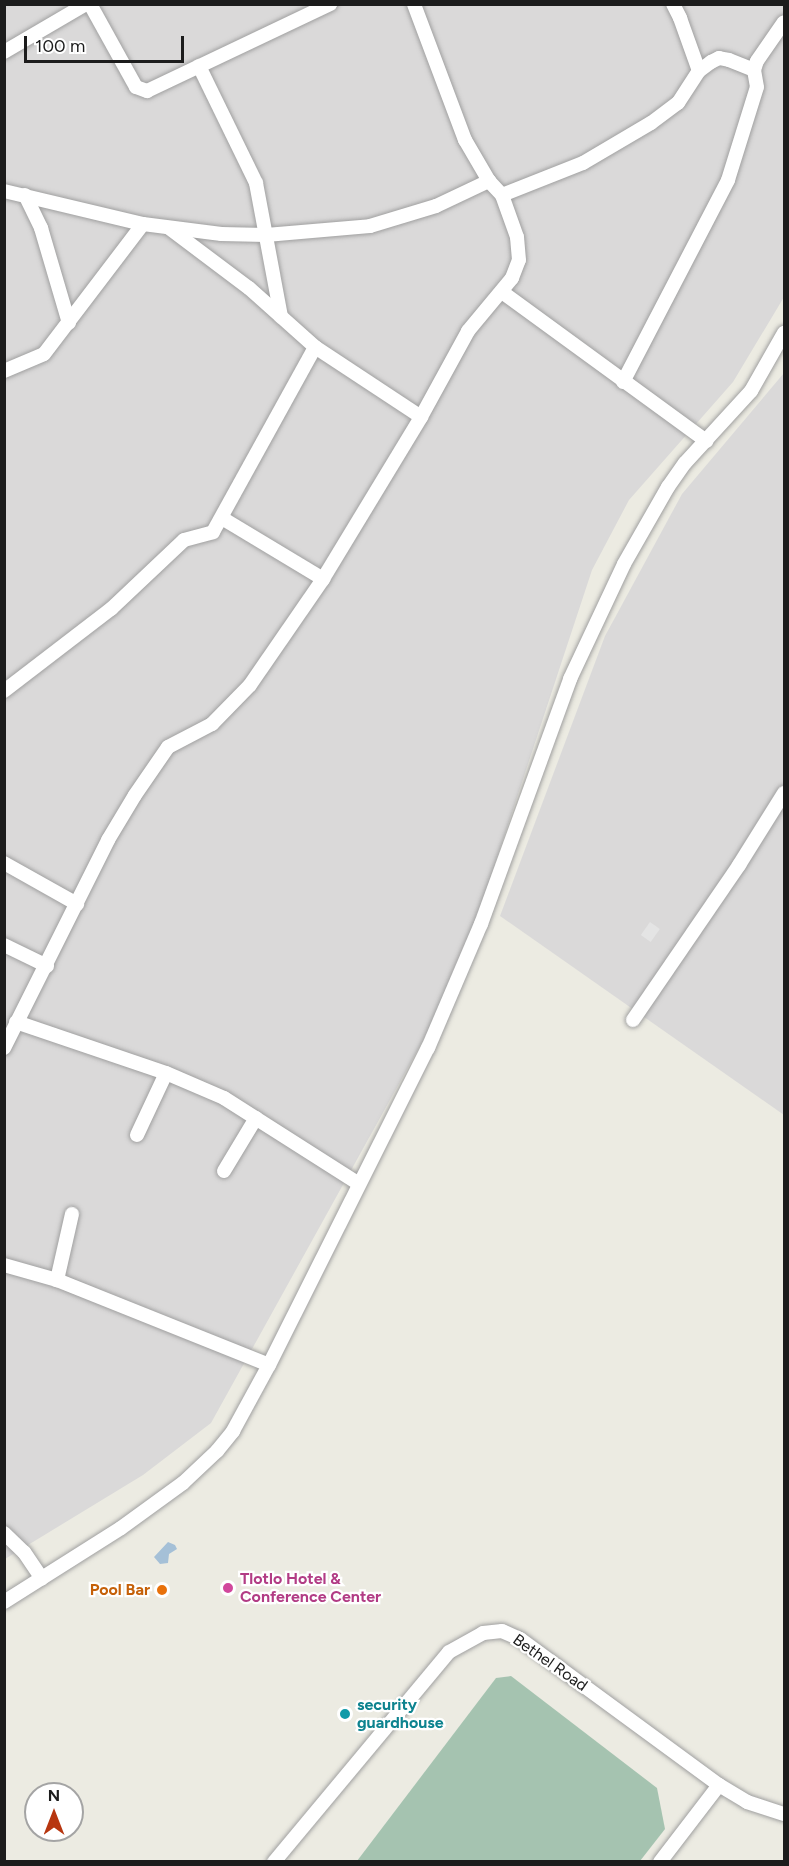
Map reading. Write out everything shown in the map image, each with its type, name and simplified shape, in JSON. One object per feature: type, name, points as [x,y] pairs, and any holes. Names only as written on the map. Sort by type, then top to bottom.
[{"type":"street","points":[[4,52],[88,4],[136,87],[141,91],[147,91],[330,4]]},
{"type":"street","points":[[4,1048],[108,840],[168,747],[212,724],[250,685],[323,579],[421,417],[468,331],[512,278],[519,260],[517,237],[502,195],[489,181],[465,140],[414,4]]},
{"type":"street","points":[[673,4],[699,71]]},
{"type":"street","points":[[623,382],[728,180],[743,139],[757,87],[754,70],[757,61],[784,22]]},
{"type":"street","points":[[502,195],[584,163],[651,123],[678,103],[699,71],[719,58],[754,70]]},
{"type":"street","points":[[199,66],[251,169],[281,317]]},
{"type":"street","points":[[4,191],[143,224],[220,234],[266,235],[370,226],[436,206],[489,181]]},
{"type":"street","points":[[25,195],[41,228],[69,323]]},
{"type":"street","points":[[4,371],[44,354],[143,224]]},
{"type":"street","points":[[167,226],[249,288],[315,347],[421,417]]},
{"type":"street","points":[[502,292],[706,441]]},
{"type":"street","points":[[4,1602],[121,1528],[183,1483],[201,1467],[233,1431],[269,1365],[428,1048],[481,924],[570,679],[590,632],[654,511],[685,463],[751,391],[784,333]]},
{"type":"street","points":[[4,691],[111,609],[184,540],[213,532],[315,347]]},
{"type":"street","points":[[222,518],[323,579]]},
{"type":"street","points":[[633,1020],[740,865],[784,792]]},
{"type":"street","points":[[4,863],[77,904]]},
{"type":"street","points":[[4,945],[47,966]]},
{"type":"street","points":[[16,1022],[166,1073],[224,1098],[359,1184]]},
{"type":"street","points":[[137,1135],[166,1073]]},
{"type":"street","points":[[224,1171],[256,1118]]},
{"type":"street","points":[[57,1280],[72,1214]]},
{"type":"street","points":[[4,1265],[57,1280],[269,1365]]},
{"type":"street","points":[[4,1533],[24,1552],[42,1579]]},
{"type":"street","name":"Bethel Road","points":[[274,1862],[448,1652],[483,1634],[502,1631],[520,1639],[719,1785],[747,1802],[784,1814]]},
{"type":"street","points":[[660,1862],[719,1785]]},
{"type":"shaded area","points":[[5,5],[784,5],[784,297],[733,382],[629,500],[592,570],[457,979],[211,1423],[143,1475],[5,1559]]},
{"type":"shaded area","points":[[784,373],[784,1115],[500,916],[605,636],[682,494]]},
{"type":"shaded area","points":[[650,922],[660,929],[651,942],[641,935]]},
{"type":"green space","points":[[511,1676],[657,1788],[665,1829],[640,1861],[357,1861],[496,1678]]},
{"type":"water","points":[[168,1542],[175,1545],[177,1549],[169,1554],[168,1563],[160,1564],[154,1557]]},
{"type":"place","name":"Tlotlo Hotel & Conference Center","points":[[228,1588]]},
{"type":"place","name":"Pool Bar","points":[[162,1590]]},
{"type":"place","name":"security guardhouse","points":[[345,1714]]}]
